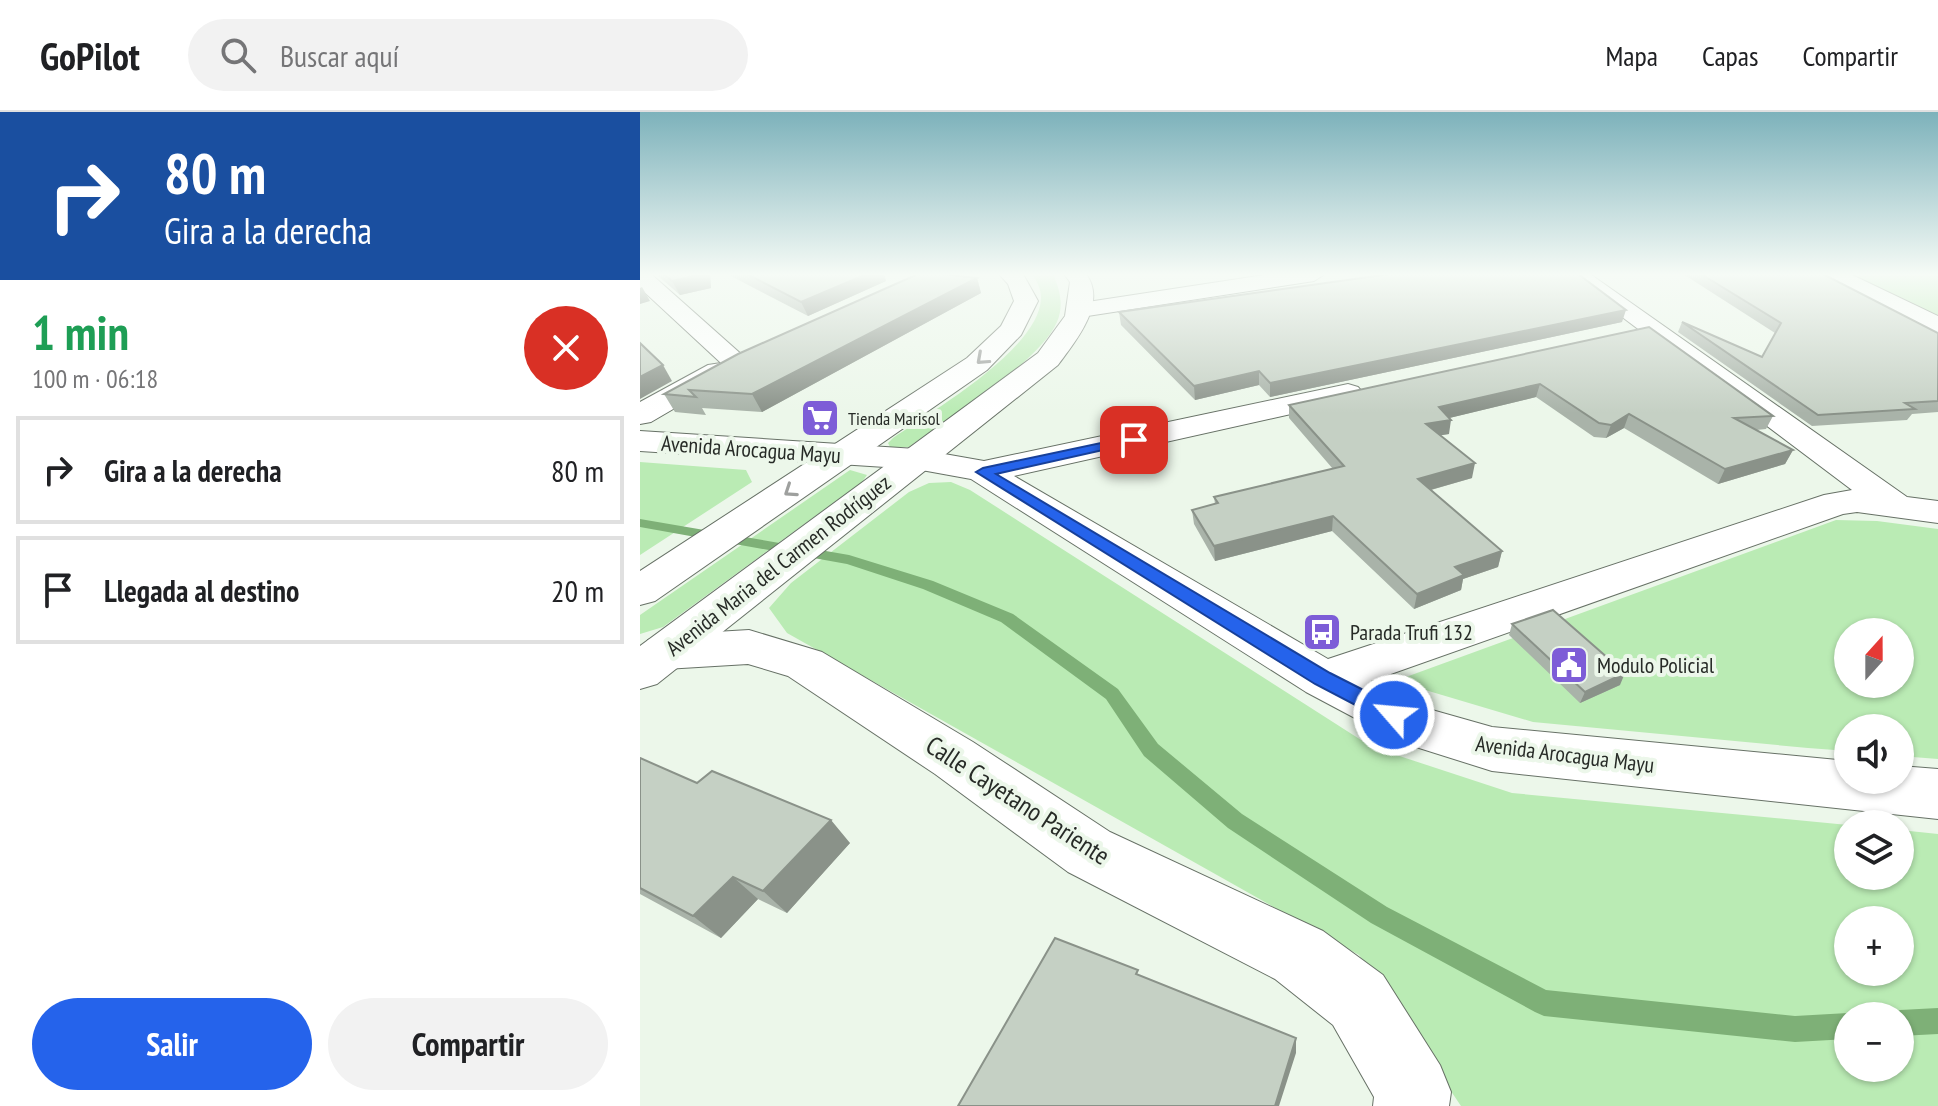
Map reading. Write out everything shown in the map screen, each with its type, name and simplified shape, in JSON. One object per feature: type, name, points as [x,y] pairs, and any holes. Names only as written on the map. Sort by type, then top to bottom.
[{"type":"street","points":[[690,320],[736,362]]},
{"type":"street","name":"Avenida Maria del Carmen Rodríguez","points":[[640,591],[977,364],[1012,330],[1017,320]]},
{"type":"street","name":"Avenida Maria del Carmen Rodríguez","points":[[648,659],[1048,359],[1076,320]]},
{"type":"street","points":[[1638,320],[1918,510]]},
{"type":"street","points":[[1617,335],[1648,328]]},
{"type":"street","points":[[640,415],[763,349]]},
{"type":"street","points":[[983,472],[1369,389]]},
{"type":"street","name":"Avenida Arocagua Mayu","points":[[640,441],[916,459],[955,464],[983,472],[1323,679],[1418,727],[1492,749],[1938,794]]},
{"type":"street","points":[[1323,679],[1837,503],[1857,501],[1918,510]]},
{"type":"street","name":"Calle Cayetano Pariente","points":[[648,659],[749,647],[805,664],[954,758],[1089,852],[1299,955],[1358,1000],[1413,1092],[1411,1106]]},
{"type":"green space","points":[[1033,320],[1058,320],[1032,355],[968,406],[909,447],[890,447],[888,443],[893,438],[965,389],[1019,343]]},
{"type":"green space","points":[[640,462],[746,470],[752,482],[640,555]]},
{"type":"green space","points":[[850,470],[867,475],[862,482],[663,627],[640,634],[640,615]]},
{"type":"green space","points":[[951,482],[970,490],[1372,747],[1512,793],[1834,824],[1834,890],[1914,890],[1914,831],[1938,834],[1938,1106],[1461,1106],[1359,955],[787,633],[769,608],[791,583],[909,492],[929,483]]},
{"type":"green space","points":[[1836,520],[1877,521],[1938,529],[1938,759],[1914,757],[1914,714],[1834,714],[1834,750],[1533,722],[1395,681]]},
{"type":"building","points":[[814,320],[895,320],[752,394],[689,390],[696,397],[664,394],[738,354]]},
{"type":"building","points":[[1128,320],[1575,320],[1270,383],[1259,371],[1194,386]]},
{"type":"building","points":[[1777,320],[1913,320],[1938,333],[1938,401],[1905,403],[1915,409],[1818,415],[1682,322],[1762,357],[1781,323]]},
{"type":"building","points":[[1649,327],[1773,416],[1734,418],[1793,450],[1725,469],[1629,414],[1611,425],[1599,423],[1540,384],[1439,407],[1451,420],[1426,424],[1475,463],[1418,479],[1502,551],[1455,567],[1464,575],[1417,594],[1333,516],[1214,546],[1192,510],[1218,503],[1214,497],[1344,466],[1289,405]]},
{"type":"building","points":[[640,343],[663,365],[640,377]]},
{"type":"building","points":[[1553,610],[1625,673],[1585,692],[1512,624]]},
{"type":"building","points":[[640,758],[697,783],[712,771],[831,820],[763,891],[733,877],[693,916],[640,888]]},
{"type":"building","points":[[1055,938],[1296,1038],[1275,1106],[958,1106]]},
{"type":"waterway","points":[[640,523],[849,560],[928,585],[1007,618],[1112,694],[1151,750],[1235,821],[1379,915],[1544,1003],[1795,1029],[1834,1027]]},
{"type":"waterway","points":[[1914,1022],[1938,1021]]},
{"type":"place","name":"Tienda Marisol","points":[[820,418]]},
{"type":"place","name":"Parada Trufi 132","points":[[1322,632]]},
{"type":"place","name":"Modulo Policial","points":[[1569,665]]},
{"type":"route","points":[[1134,440],[983,472],[1323,679],[1394,715]]}]
